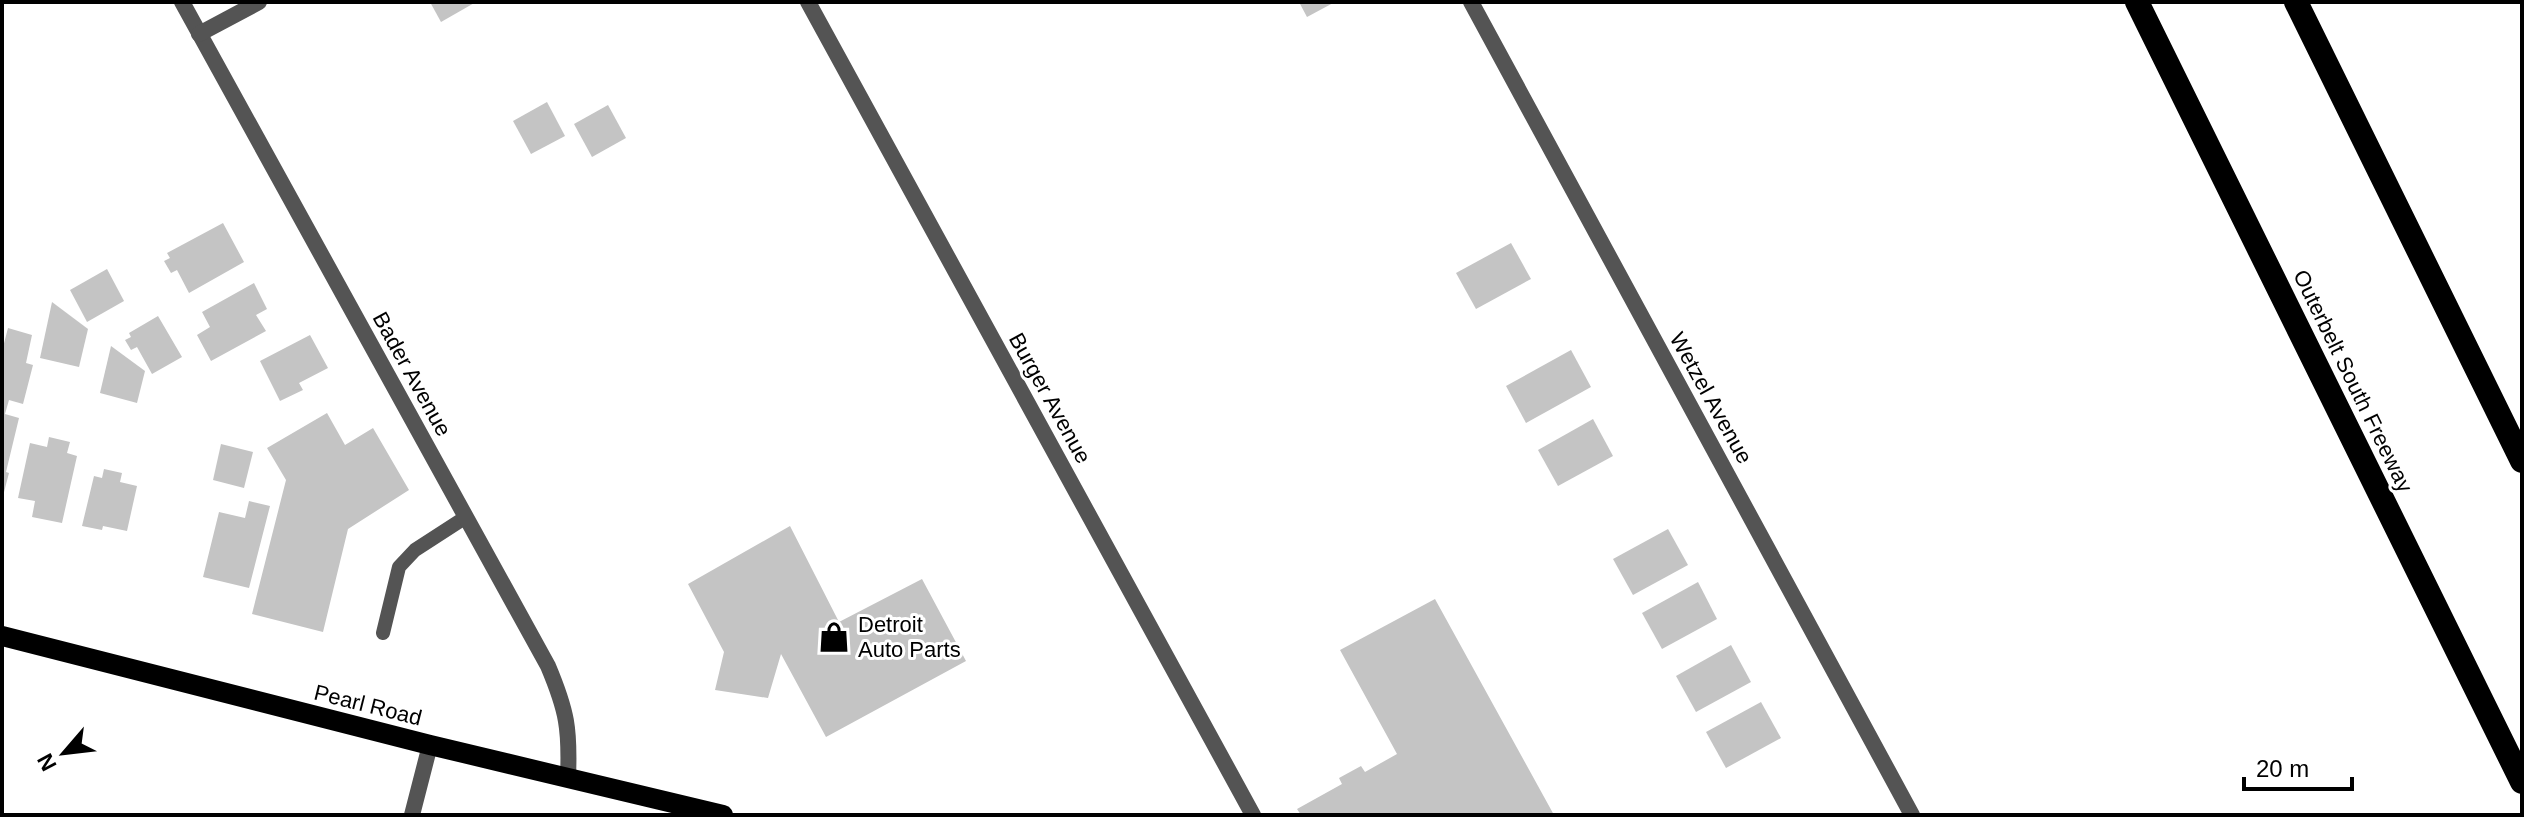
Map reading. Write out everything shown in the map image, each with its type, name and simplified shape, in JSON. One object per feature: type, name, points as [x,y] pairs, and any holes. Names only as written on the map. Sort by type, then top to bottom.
[{"type":"highway","name":"Outerbelt South Freeway","points":[[2137,2],[2522,782]]},
{"type":"highway","points":[[2296,2],[2522,461]]},
{"type":"main road","name":"Pearl Road","points":[[2,636],[430,745],[723,815]]},
{"type":"street","name":"Bader Avenue","points":[[182,2],[548,666],[565,706],[569,741],[568,778]]},
{"type":"street","points":[[199,34],[259,2]]},
{"type":"street","name":"Burger Avenue","points":[[808,2],[1253,815]]},
{"type":"street","name":"Wetzel Avenue","points":[[1471,2],[1912,815]]},
{"type":"street","points":[[412,815],[430,745]]},
{"type":"lane","points":[[383,633],[399,567],[415,550],[466,517]]},
{"type":"building","points":[[430,2],[476,2],[441,22]]},
{"type":"building","points":[[1299,2],[1335,2],[1307,17]]},
{"type":"building","points":[[547,102],[565,136],[531,154],[513,121]]},
{"type":"building","points":[[608,105],[626,138],[592,157],[574,124]]},
{"type":"building","points":[[223,223],[244,262],[189,293],[177,270],[171,273],[164,261],[170,258],[167,253]]},
{"type":"building","points":[[1511,243],[1531,279],[1476,309],[1456,273]]},
{"type":"building","points":[[107,269],[124,301],[87,322],[70,290]]},
{"type":"building","points":[[254,283],[267,309],[256,315],[266,331],[211,361],[197,335],[210,327],[202,312]]},
{"type":"building","points":[[52,302],[88,329],[79,367],[40,358]]},
{"type":"building","points":[[158,316],[182,357],[152,374],[137,347],[131,350],[125,340],[131,337],[129,333]]},
{"type":"building","points":[[8,328],[32,335],[26,363],[33,365],[23,404],[9,400],[5,414],[19,418],[3,496],[2,351]]},
{"type":"building","points":[[310,335],[328,368],[299,383],[303,390],[280,401],[260,361]]},
{"type":"building","points":[[111,346],[145,371],[137,403],[100,393]]},
{"type":"building","points":[[1571,350],[1591,387],[1526,423],[1506,386]]},
{"type":"building","points":[[327,413],[345,445],[373,428],[409,490],[348,529],[323,632],[252,614],[286,480],[267,448]]},
{"type":"building","points":[[1593,419],[1613,456],[1558,486],[1538,450]]},
{"type":"building","points":[[49,437],[70,442],[67,453],[77,456],[62,523],[32,517],[35,501],[18,498],[30,443],[47,447]]},
{"type":"building","points":[[221,444],[253,452],[244,488],[213,480]]},
{"type":"building","points":[[104,469],[122,473],[120,482],[137,486],[127,531],[82,526],[94,476],[102,478]]},
{"type":"building","points":[[249,501],[270,506],[249,588],[203,577],[219,512],[245,518]]},
{"type":"building","name":"Detroit Auto Parts","points":[[790,526],[839,622],[922,579],[966,661],[826,737],[781,654],[768,698],[715,690],[724,652],[688,584]]},
{"type":"building","points":[[1668,529],[1688,565],[1633,595],[1613,559]]},
{"type":"building","points":[[1698,582],[1717,619],[1662,649],[1642,613]]},
{"type":"building","points":[[1435,599],[1554,815],[1301,815],[1297,809],[1342,784],[1339,778],[1361,766],[1365,772],[1397,754],[1340,650]]},
{"type":"building","points":[[1731,645],[1751,682],[1696,712],[1676,676]]},
{"type":"building","points":[[1761,702],[1781,738],[1726,768],[1706,732]]},
{"type":"place","name":"Detroit Auto Parts","points":[[834,637]]}]
